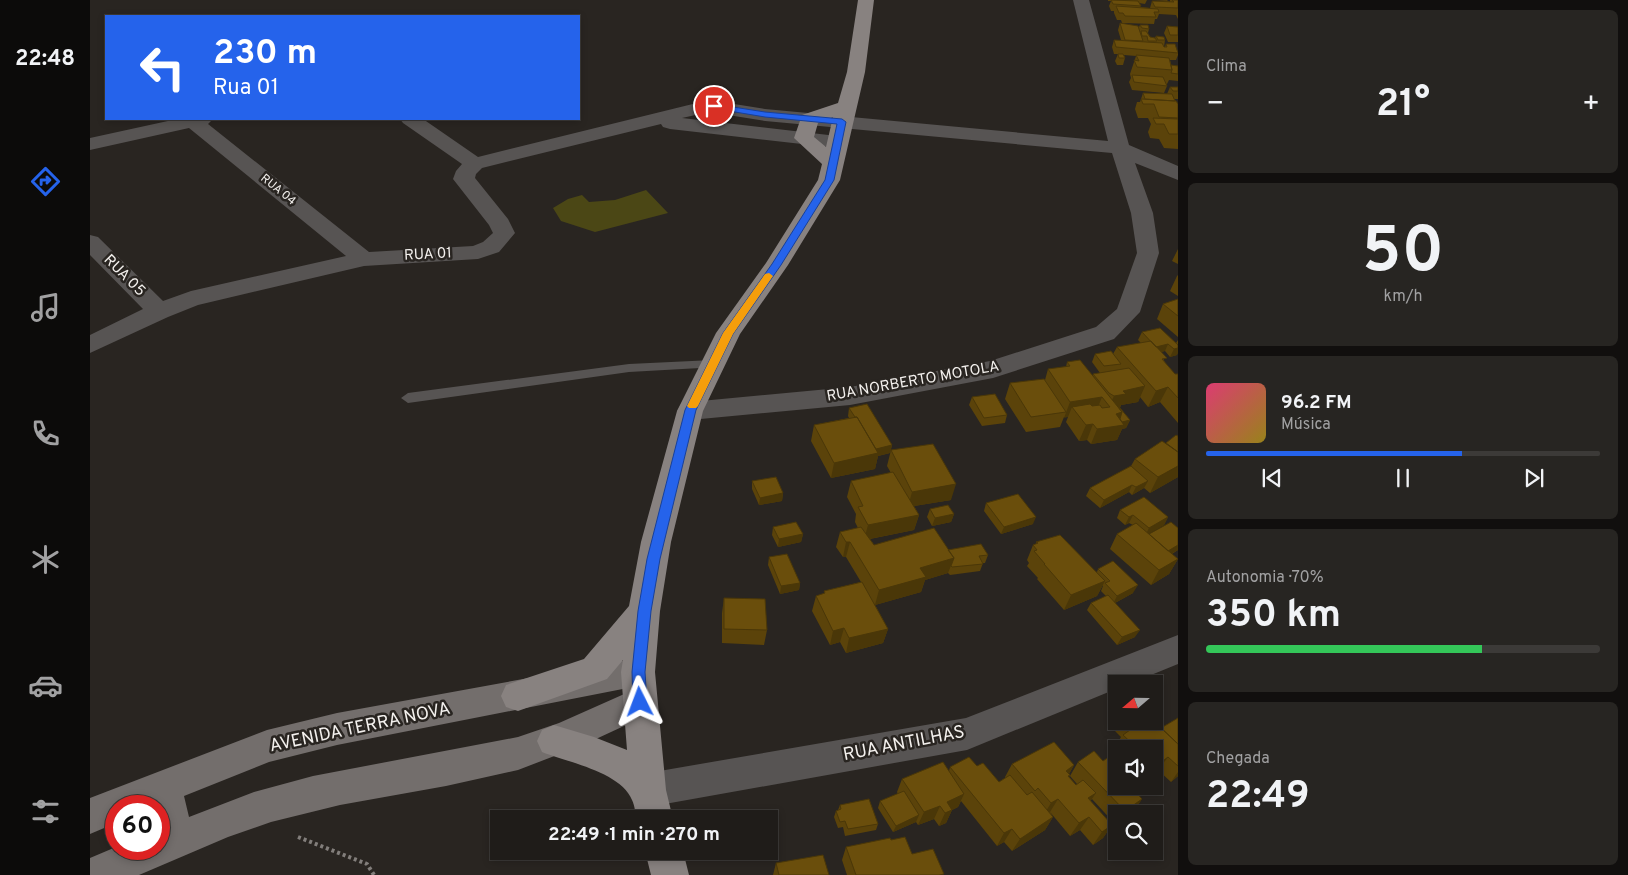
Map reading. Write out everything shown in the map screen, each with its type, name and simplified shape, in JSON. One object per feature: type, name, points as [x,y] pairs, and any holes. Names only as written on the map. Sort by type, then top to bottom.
[{"type":"main road","points":[[652,805],[639,687],[644,611],[656,542],[690,410],[728,333],[776,265],[829,180],[856,72],[866,0]]},
{"type":"main road","points":[[806,128],[833,163]]},
{"type":"main road","points":[[518,696],[595,669],[644,611]]},
{"type":"main road","points":[[554,741],[614,759],[632,771],[652,805]]},
{"type":"main road","points":[[666,860],[670,875]]},
{"type":"street","name":"RUA NORBERTO MOTOLA","points":[[690,410],[850,396],[993,369],[1106,333],[1128,312],[1148,253],[1142,213],[1120,148],[1081,0]]},
{"type":"street","points":[[411,120],[475,164],[709,106],[742,111],[806,128],[837,142]]},
{"type":"street","points":[[734,130],[742,111]]},
{"type":"street","points":[[652,121],[734,130],[806,128],[844,114],[1120,148],[1178,174]]},
{"type":"street","points":[[90,144],[198,120]]},
{"type":"street","name":"RUA 04","points":[[198,120],[364,258]]},
{"type":"street","name":"RUA 01","points":[[90,345],[159,311],[190,299],[364,258],[473,253],[490,249],[499,243],[504,233],[500,224],[464,178],[466,171],[475,164]]},
{"type":"street","name":"RUA 05","points":[[90,242],[159,311]]},
{"type":"street","name":"RUA ANTILHAS","points":[[652,805],[967,734],[1178,649]]},
{"type":"street","points":[[170,843],[214,824],[286,800],[353,785],[500,758],[554,741],[639,687]]},
{"type":"street","name":"AVENIDA TERRA NOVA","points":[[90,816],[267,746],[337,729],[518,696],[639,687]]},
{"type":"street","points":[[164,786],[164,795]]},
{"type":"street","points":[[95,875],[130,860]]},
{"type":"lane","points":[[408,398],[629,368],[713,364]]},
{"type":"path","points":[[298,837],[367,864],[374,875]]},
{"type":"shaded area","points":[[646,190],[668,213],[595,232],[561,221],[553,208],[568,199],[582,195],[589,202],[615,200]]},
{"type":"building","points":[[1111,0],[1138,1],[1141,6],[1113,4]]},
{"type":"building","points":[[1172,0],[1178,0],[1178,8],[1155,7],[1152,1],[1174,2]]},
{"type":"building","points":[[1116,6],[1158,9],[1159,12],[1154,12],[1156,17],[1125,16],[1123,13],[1119,13]]},
{"type":"building","points":[[1120,23],[1138,26],[1143,41],[1125,40]]},
{"type":"building","points":[[1140,25],[1148,25],[1149,29],[1142,28]]},
{"type":"building","points":[[1167,26],[1178,27],[1178,35],[1170,35]]},
{"type":"building","points":[[1141,31],[1146,31],[1150,37],[1155,38],[1157,41],[1148,41],[1147,36],[1142,36]]},
{"type":"building","points":[[1156,36],[1164,37],[1165,40],[1158,40]]},
{"type":"building","points":[[1114,40],[1162,43],[1164,47],[1167,47],[1166,44],[1175,44],[1178,53],[1116,47]]},
{"type":"building","points":[[1118,54],[1123,54],[1125,58],[1119,58]]},
{"type":"building","points":[[1136,55],[1169,58],[1172,70],[1137,67],[1134,60],[1139,61]]},
{"type":"building","points":[[1171,65],[1178,66],[1178,74],[1171,73]]},
{"type":"building","points":[[1132,75],[1163,77],[1167,86],[1134,82]]},
{"type":"building","points":[[1170,87],[1178,87],[1178,91],[1173,91]]},
{"type":"building","points":[[1143,93],[1172,94],[1175,101],[1145,99]]},
{"type":"building","points":[[1141,99],[1176,101],[1178,104],[1178,118],[1159,117],[1154,104],[1143,104]]},
{"type":"building","points":[[1153,118],[1178,119],[1178,134],[1169,134],[1164,124],[1156,124]]},
{"type":"building","points":[[1178,299],[1178,316],[1163,304]]},
{"type":"building","points":[[1160,328],[1178,345],[1178,348],[1174,349],[1168,344],[1156,347],[1142,332]]},
{"type":"building","points":[[1151,341],[1167,358],[1162,359],[1175,374],[1178,374],[1178,398],[1168,387],[1156,391],[1117,347]]},
{"type":"building","points":[[1111,351],[1121,364],[1104,366],[1095,354]]},
{"type":"building","points":[[1080,360],[1122,412],[1116,414],[1124,425],[1097,429],[1093,424],[1086,425],[1072,407],[1090,404],[1092,406],[1100,405],[1102,408],[1110,407],[1102,397],[1070,402],[1048,369],[1070,366],[1067,362]]},
{"type":"building","points":[[1129,368],[1145,386],[1123,391],[1126,394],[1114,396],[1109,393],[1093,374]]},
{"type":"building","points":[[1044,379],[1066,412],[1031,417],[1010,383]]},
{"type":"building","points":[[995,394],[1007,415],[984,418],[972,397]]},
{"type":"building","points":[[867,404],[892,445],[876,449],[857,417],[849,408]]},
{"type":"building","points":[[1119,408],[1130,420],[1122,422],[1120,419],[1122,412]]},
{"type":"building","points":[[857,417],[878,453],[834,463],[814,425]]},
{"type":"building","points":[[1176,435],[1178,436],[1178,452],[1166,443]]},
{"type":"building","points":[[1162,441],[1178,452],[1178,466],[1158,477],[1135,459]]},
{"type":"building","points":[[933,444],[956,484],[912,492],[891,450]]},
{"type":"building","points":[[1131,466],[1148,481],[1136,487],[1132,485],[1104,500],[1090,488]]},
{"type":"building","points":[[893,472],[919,515],[868,525],[858,507],[863,506],[851,481]]},
{"type":"building","points":[[776,477],[783,493],[760,498],[752,481]]},
{"type":"building","points":[[1018,494],[1036,517],[1004,527],[986,503]]},
{"type":"building","points":[[1144,497],[1168,517],[1149,528],[1133,515],[1129,517],[1120,510]]},
{"type":"building","points":[[948,505],[954,514],[935,518],[930,509]]},
{"type":"building","points":[[796,522],[803,534],[779,539],[773,527]]},
{"type":"building","points":[[1171,522],[1178,528],[1178,545],[1168,551],[1149,534]]},
{"type":"building","points":[[1136,523],[1178,559],[1159,570],[1117,534]]},
{"type":"building","points":[[861,527],[874,545],[934,528],[954,558],[920,568],[926,577],[879,590],[850,542],[846,542],[840,532]]},
{"type":"building","points":[[1060,535],[1105,581],[1071,595],[1034,551],[1037,550],[1033,545],[1038,543],[1036,542]]},
{"type":"building","points":[[981,544],[988,555],[979,556],[983,564],[951,566],[954,558],[948,550]]},
{"type":"building","points":[[787,554],[800,583],[781,586],[769,557]]},
{"type":"building","points":[[1113,561],[1138,585],[1117,596],[1105,583],[1110,581],[1098,569]]},
{"type":"building","points":[[862,582],[888,629],[849,638],[844,628],[833,631],[816,596],[825,593],[824,591]]},
{"type":"building","points":[[1108,595],[1140,630],[1122,637],[1091,603]]},
{"type":"building","points":[[724,598],[765,599],[767,630],[724,629]]},
{"type":"building","points":[[1178,718],[1178,744],[1163,730],[1163,727]]},
{"type":"building","points":[[1130,730],[1163,730],[1178,744],[1178,766],[1168,757],[1163,761],[1163,740],[1128,740],[1123,735]]},
{"type":"building","points":[[1054,742],[1074,765],[1066,771],[1070,775],[1068,776],[1076,785],[1083,780],[1096,793],[1088,798],[1108,820],[1108,828],[1102,832],[1089,817],[1079,823],[1058,799],[1051,803],[1038,788],[1035,791],[1012,764]]},
{"type":"building","points":[[1094,751],[1103,761],[1108,758],[1108,793],[1078,762]]},
{"type":"building","points":[[969,757],[977,766],[983,763],[999,782],[1010,775],[1027,795],[1032,792],[1053,817],[1020,839],[1012,829],[1004,833],[950,767]]},
{"type":"building","points":[[943,762],[964,794],[947,802],[952,810],[945,813],[940,806],[924,812],[902,779]]},
{"type":"building","points":[[904,791],[919,815],[896,826],[880,801]]},
{"type":"building","points":[[1110,795],[1138,795],[1142,799],[1134,805],[1119,805]]},
{"type":"building","points":[[869,799],[878,824],[848,829],[845,821],[840,822],[836,811],[841,809],[840,805]]},
{"type":"building","points":[[905,837],[912,854],[933,849],[944,874],[856,875],[846,847],[890,838],[891,840]]},
{"type":"building","points":[[823,855],[829,875],[779,875],[776,863]]},
{"type":"slow traffic","points":[[692,406],[728,333],[769,276]]},
{"type":"route","points":[[640,702],[638,672],[644,611],[656,542],[690,410],[728,333],[776,265],[829,180],[842,122],[765,114],[714,106]]}]
